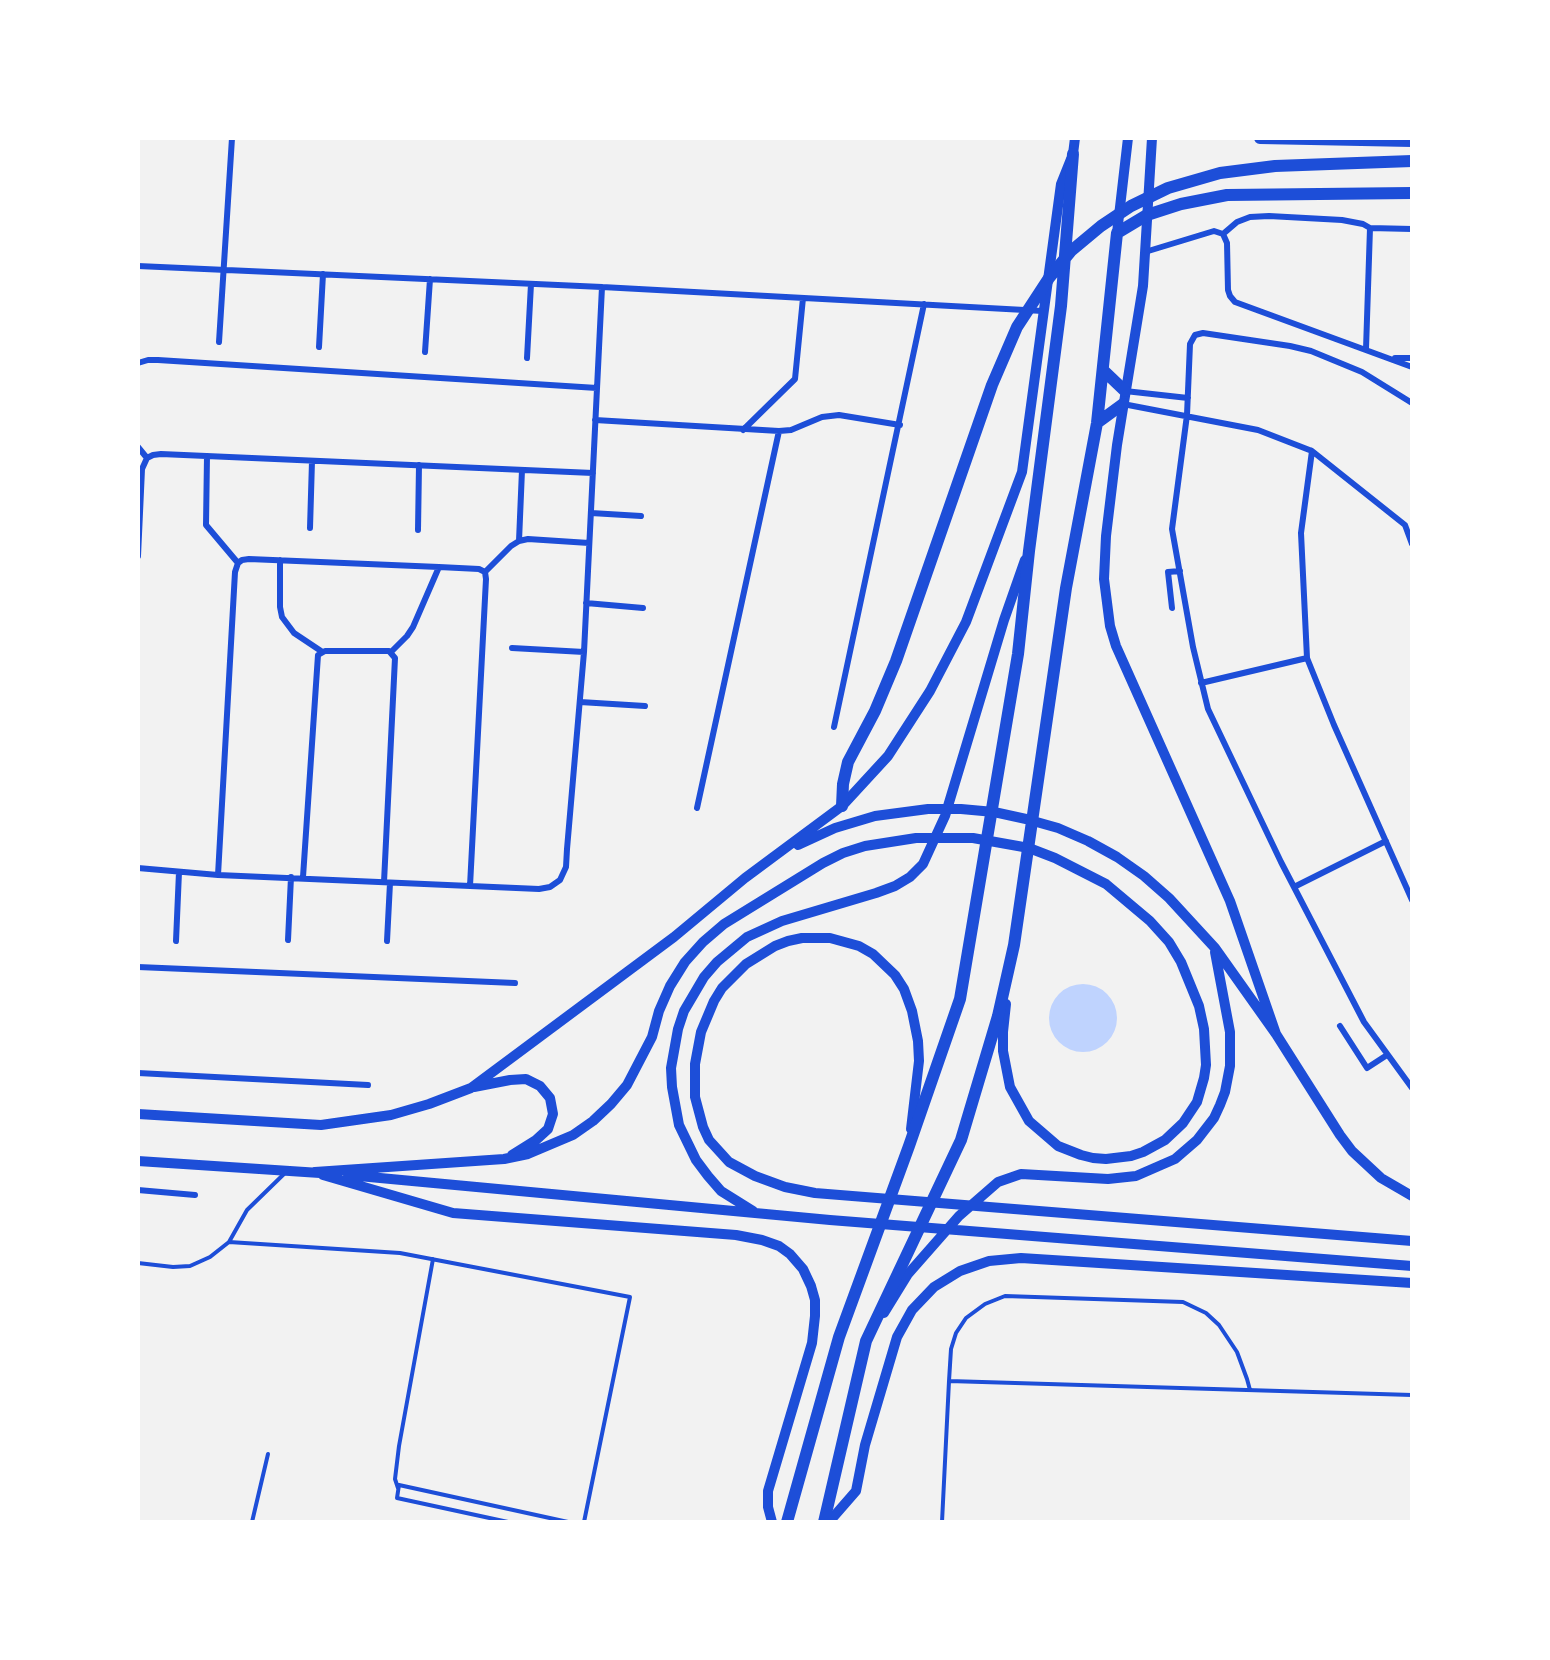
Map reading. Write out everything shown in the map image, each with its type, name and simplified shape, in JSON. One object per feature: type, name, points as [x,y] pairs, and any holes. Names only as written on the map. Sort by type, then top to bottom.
[{"type":"highway","points":[[1260,138],[1412,141]]},
{"type":"highway","points":[[787,1522],[839,1337],[960,999],[1018,654],[1061,306],[1073,154]]},
{"type":"highway","points":[[842,806],[843,784],[848,762],[875,711],[896,662],[992,385],[1017,327],[1049,278],[1071,251],[1101,226],[1131,206],[1168,188],[1220,173],[1275,166],[1412,161]]},
{"type":"highway","points":[[824,1522],[866,1341],[961,1140],[998,1016],[1014,945],[1066,588],[1097,423],[1117,233],[1147,215],[1182,204],[1227,195],[1412,193]]},
{"type":"highway","points":[[1103,370],[1125,391]]},
{"type":"highway","points":[[1097,423],[1123,404]]},
{"type":"main road","points":[[471,1088],[674,937],[746,878],[842,806],[888,756],[930,691],[966,622],[1022,472],[1060,184],[1073,154],[1075,138]]},
{"type":"main road","points":[[1117,233],[1128,138]]},
{"type":"main road","points":[[1152,138],[1143,286],[1123,404],[1106,536],[1104,579],[1110,626],[1116,646],[1230,900],[1276,1034]]},
{"type":"main road","points":[[756,1213],[721,1191],[702,1168],[679,1125],[671,1068],[678,1029],[693,993],[710,970],[747,937],[782,921],[876,893],[903,882],[917,871],[928,856],[945,816],[1004,620],[1029,551]]},
{"type":"main road","points":[[782,852],[835,828],[895,812],[928,809],[983,811],[1026,819],[1058,828],[1088,841],[1126,864],[1169,898],[1192,922],[1215,948],[1276,1034],[1352,1151],[1381,1178],[1412,1196]]},
{"type":"main road","points":[[315,1172],[504,1159],[528,1154],[573,1135],[593,1121],[627,1085],[652,1037],[659,1011],[670,986],[685,962],[717,930],[823,863],[843,853],[888,842],[944,836],[1010,844],[1047,854],[1081,870],[1106,884],[1150,921],[1168,942],[1191,983],[1199,1006],[1206,1053],[1204,1078],[1197,1102],[1183,1123],[1165,1140],[1131,1156],[1106,1159],[1075,1153],[1047,1139],[1029,1121],[1010,1087],[1004,1051],[1003,1032],[1014,945]]},
{"type":"main road","points":[[909,1146],[919,1061],[918,1041],[912,1011],[904,989],[885,964],[859,946],[830,938],[802,938],[775,946],[746,964],[734,975],[714,1001],[701,1032],[695,1064],[695,1097],[709,1140],[724,1157],[741,1170],[755,1176],[815,1193],[1412,1241]]},
{"type":"main road","points":[[866,1341],[908,1274],[959,1216],[998,1182],[1021,1174],[1108,1179],[1136,1176],[1175,1159],[1197,1140],[1214,1118],[1220,1105],[1230,1066],[1230,1032],[1215,948]]},
{"type":"main road","points":[[138,1114],[321,1125],[391,1115],[471,1088],[526,1079],[540,1086],[550,1098],[553,1114],[548,1129],[536,1140],[504,1159]]},
{"type":"main road","points":[[138,1161],[315,1172],[756,1213],[1412,1266]]},
{"type":"main road","points":[[315,1172],[453,1213],[736,1235],[762,1240],[779,1246],[790,1254],[803,1269],[811,1286],[815,1300],[815,1316],[812,1343],[768,1491],[768,1507],[772,1522]]},
{"type":"main road","points":[[829,1522],[856,1491],[865,1445],[897,1337],[912,1310],[934,1287],[960,1271],[989,1261],[1020,1258],[1412,1283]]},
{"type":"street","points":[[219,342],[232,138]]},
{"type":"street","points":[[1223,234],[1237,222],[1251,217],[1342,220],[1363,224],[1370,228],[1412,229]]},
{"type":"street","points":[[1366,349],[1370,228]]},
{"type":"street","points":[[1145,252],[1214,231],[1223,234],[1227,243],[1228,290],[1235,302],[1412,367]]},
{"type":"street","points":[[138,266],[602,287],[1043,311]]},
{"type":"street","points":[[319,347],[323,274]]},
{"type":"street","points":[[425,352],[429,279]]},
{"type":"street","points":[[527,358],[531,284]]},
{"type":"street","points":[[138,868],[218,875],[538,889],[550,887],[560,880],[566,867],[584,652],[602,287]]},
{"type":"street","points":[[743,430],[795,380],[802,298]]},
{"type":"street","points":[[834,727],[924,304]]},
{"type":"street","points":[[1412,404],[1362,372],[1311,351],[1203,333],[1195,335],[1190,344],[1187,415],[1172,529],[1208,709],[1294,887],[1364,1022],[1412,1088]]},
{"type":"street","points":[[1392,358],[1412,358]]},
{"type":"street","points":[[138,363],[158,360],[597,388]]},
{"type":"street","points":[[1125,391],[1188,398]]},
{"type":"street","points":[[1123,404],[1258,430],[1312,451],[1405,525],[1412,544]]},
{"type":"street","points":[[595,420],[779,431],[791,430],[822,417],[839,415],[900,425]]},
{"type":"street","points":[[697,808],[779,431]]},
{"type":"street","points":[[138,447],[147,458]]},
{"type":"street","points":[[1312,451],[1301,533],[1307,658],[1334,725],[1412,900]]},
{"type":"street","points":[[138,556],[142,469],[147,458],[161,454],[593,473]]},
{"type":"street","points":[[207,456],[206,525],[238,563]]},
{"type":"street","points":[[310,528],[312,461]]},
{"type":"street","points":[[418,530],[419,465]]},
{"type":"street","points":[[519,541],[522,470]]},
{"type":"street","points":[[591,513],[641,516]]},
{"type":"street","points":[[470,886],[484,649],[485,572],[519,541],[528,539],[589,543]]},
{"type":"street","points":[[238,563],[249,559],[280,560],[479,569],[485,572]]},
{"type":"street","points":[[280,560],[282,617],[294,633],[321,651],[391,652],[413,627],[439,567]]},
{"type":"street","points":[[218,875],[235,572],[238,563]]},
{"type":"street","points":[[1172,608],[1168,572],[1180,571]]},
{"type":"street","points":[[586,603],[643,608]]},
{"type":"street","points":[[512,648],[584,652]]},
{"type":"street","points":[[303,878],[317,659],[321,651]]},
{"type":"street","points":[[387,941],[387,882],[396,658],[391,652]]},
{"type":"street","points":[[1201,683],[1307,658]]},
{"type":"street","points":[[580,702],[645,706]]},
{"type":"street","points":[[1294,887],[1386,841]]},
{"type":"street","points":[[176,941],[179,872]]},
{"type":"street","points":[[288,940],[291,877]]},
{"type":"street","points":[[138,967],[514,983]]},
{"type":"street","points":[[1340,1026],[1367,1068],[1387,1055]]},
{"type":"street","points":[[138,1073],[368,1085]]},
{"type":"street","points":[[138,1190],[195,1196]]},
{"type":"lane","points":[[138,1263],[173,1267],[190,1266],[210,1257],[228,1242],[247,1210],[288,1171]]},
{"type":"lane","points":[[228,1242],[400,1253],[630,1297],[584,1522]]},
{"type":"lane","points":[[399,1489],[395,1479],[399,1446],[433,1259]]},
{"type":"lane","points":[[942,1522],[951,1349],[956,1333],[966,1318],[985,1304],[1005,1296],[1183,1302],[1206,1313],[1219,1325],[1237,1352],[1250,1390]]},
{"type":"lane","points":[[949,1381],[1412,1395]]},
{"type":"lane","points":[[252,1522],[268,1454]]},
{"type":"lane","points":[[508,1522],[397,1498],[399,1485],[568,1522]]},
{"type":"water","points":[[1083,984],[1096,987],[1107,994],[1114,1005],[1117,1018],[1114,1031],[1107,1042],[1096,1049],[1083,1052],[1070,1049],[1059,1042],[1052,1031],[1049,1018],[1052,1005],[1059,994],[1070,987]]}]
